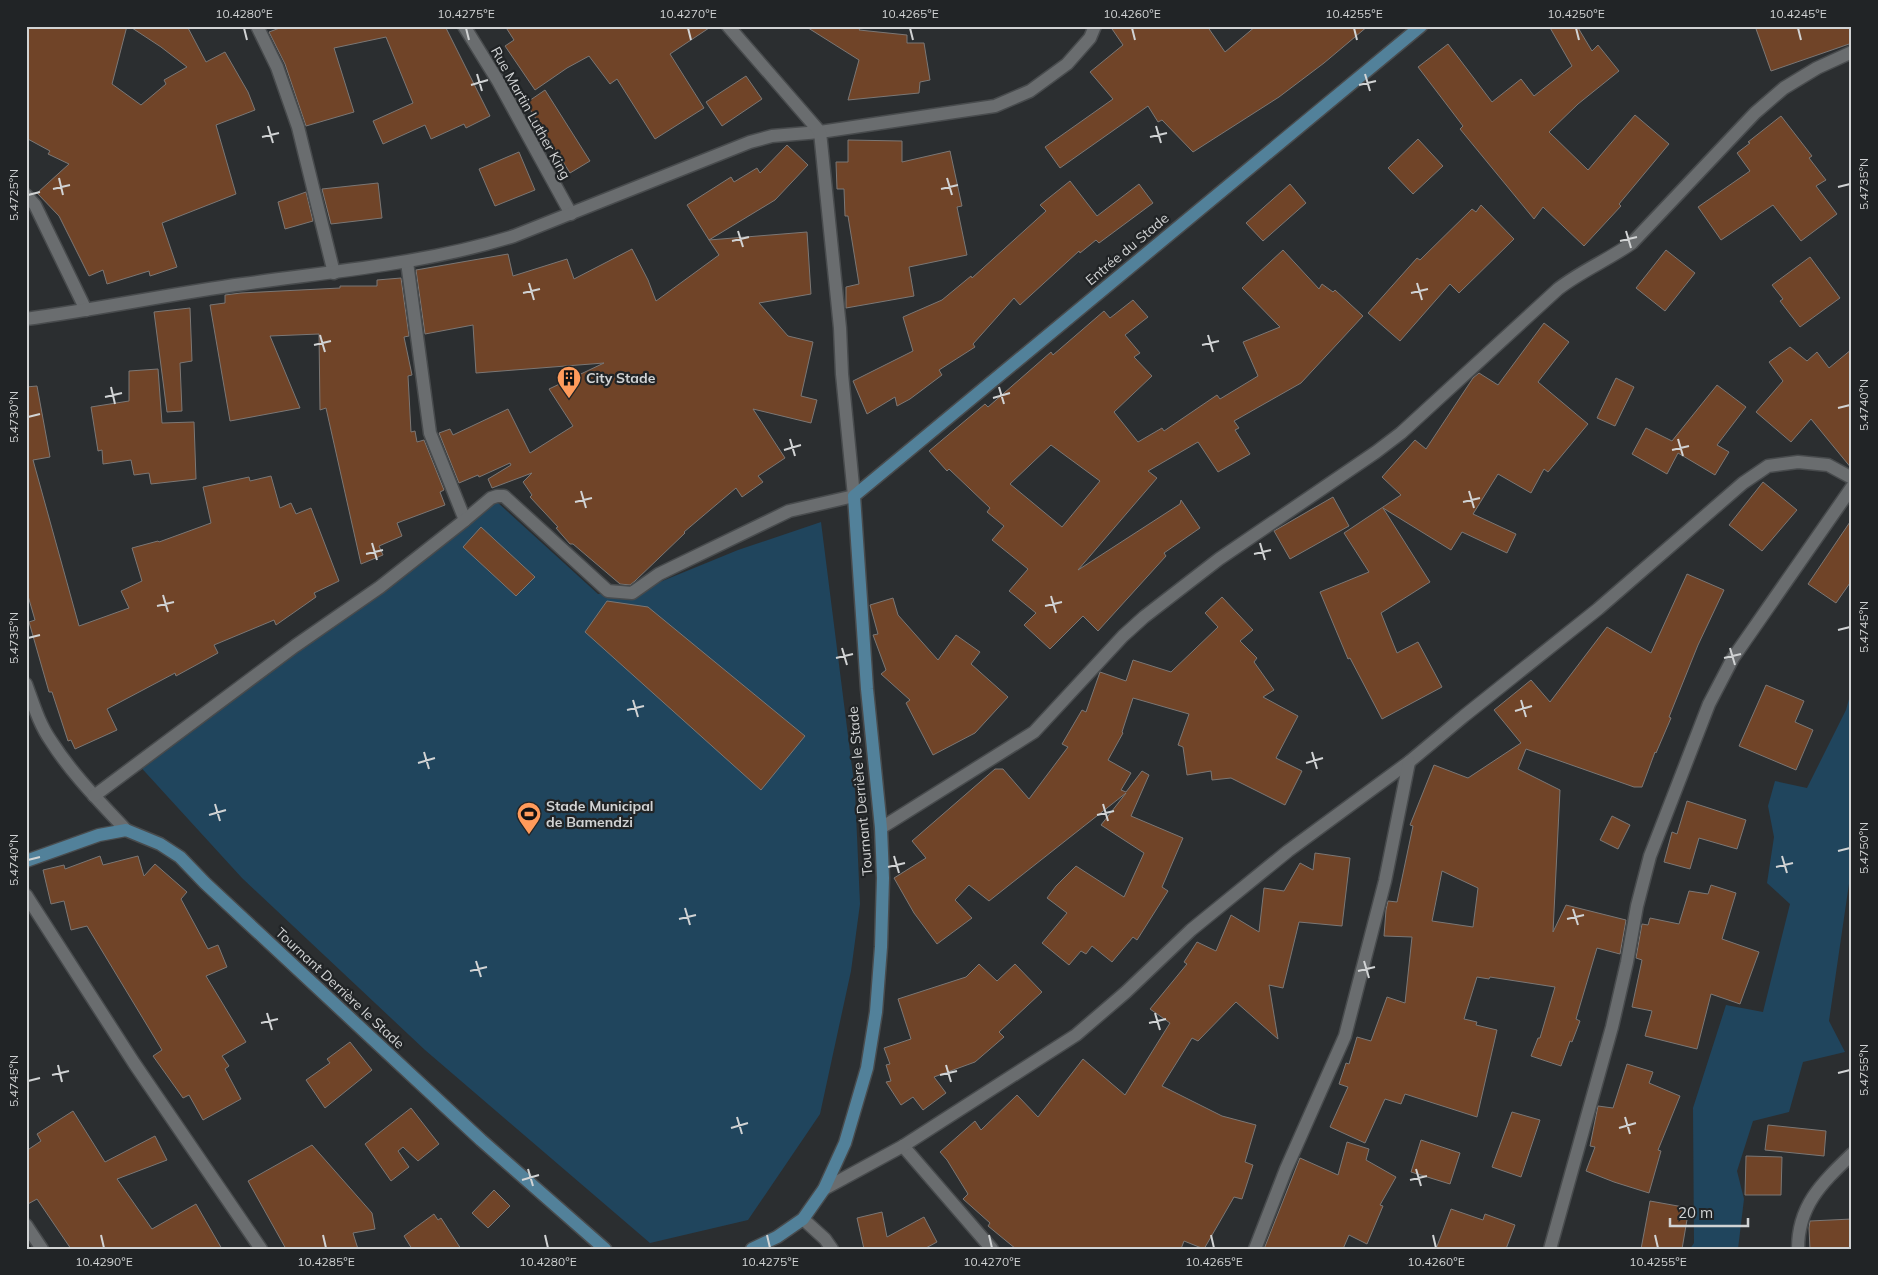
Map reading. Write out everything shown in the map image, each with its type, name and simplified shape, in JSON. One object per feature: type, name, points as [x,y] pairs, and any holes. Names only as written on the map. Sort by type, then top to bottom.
[{"type":"street","points":[[257,26],[277,66],[298,127],[334,273]]},
{"type":"street","name":"Rue Martin Luther King","points":[[464,26],[498,81],[571,214]]},
{"type":"street","points":[[94,796],[295,646],[380,587],[490,498],[504,496],[608,592],[632,592],[659,574],[789,511],[854,496],[842,374],[840,328],[820,132],[728,26]]},
{"type":"street","points":[[26,320],[243,284],[407,262],[481,247],[571,214],[750,142],[772,136],[820,132],[995,106],[1030,91],[1067,64],[1090,38],[1095,26]]},
{"type":"street","name":"Entrée du Stade","points":[[854,496],[1420,26]]},
{"type":"street","points":[[880,828],[1034,732],[1123,636],[1144,617],[1218,559],[1401,433],[1558,289],[1614,256],[1632,243],[1755,113],[1784,88],[1817,68],[1852,52]]},
{"type":"street","points":[[26,195],[35,205],[86,310]]},
{"type":"street","points":[[407,262],[430,433],[465,520]]},
{"type":"street","points":[[824,1189],[904,1146],[1076,1035],[1126,992],[1191,930],[1288,850],[1409,762],[1598,609],[1743,483],[1768,466],[1798,462],[1828,465],[1852,478]]},
{"type":"street","points":[[1550,1249],[1612,1027],[1627,962],[1637,906],[1650,856],[1709,704],[1733,658],[1852,487]]},
{"type":"street","name":"Tournant Derrière le Stade","points":[[752,1249],[803,1219],[824,1189],[845,1143],[867,1068],[873,1031],[881,946],[883,878],[867,689],[854,496]]},
{"type":"street","points":[[26,684],[34,709],[50,741],[94,796],[126,830]]},
{"type":"street","points":[[1255,1249],[1286,1169],[1344,1036],[1385,881],[1409,762]]},
{"type":"street","points":[[26,861],[99,836],[126,830]]},
{"type":"street","name":"Tournant Derrière le Stade","points":[[126,830],[160,844],[180,856],[205,883],[481,1140],[605,1249]]},
{"type":"street","points":[[26,895],[134,1063],[261,1249]]},
{"type":"street","points":[[904,1146],[992,1249]]},
{"type":"street","points":[[1798,1249],[1798,1231],[1810,1200],[1826,1179],[1852,1154]]},
{"type":"street","points":[[803,1219],[825,1239],[832,1249]]},
{"type":"street","points":[[26,1225],[42,1249]]},
{"type":"shaded area","name":"Stade Municipal de Bamendzi","points":[[496,501],[598,594],[633,593],[738,550],[821,522],[855,791],[860,904],[851,971],[820,1114],[748,1220],[650,1243],[425,1050],[242,878],[136,762]]},
{"type":"shaded area","points":[[1852,688],[1852,863],[1829,1021],[1845,1052],[1803,1062],[1789,1112],[1753,1121],[1737,1171],[1744,1199],[1738,1249],[1690,1249],[1694,1243],[1693,1108],[1726,1005],[1763,1012],[1790,904],[1767,883],[1774,837],[1768,806],[1775,781],[1807,788],[1846,710]]},
{"type":"building","points":[[26,26],[127,26],[112,84],[141,105],[166,84],[164,80],[187,67],[129,26],[187,26],[206,62],[225,52],[248,92],[255,110],[216,125],[236,194],[162,223],[177,267],[150,276],[149,271],[107,284],[103,270],[89,276],[59,216],[37,193],[69,164],[48,154],[50,151],[26,138]]},
{"type":"building","points":[[285,26],[445,26],[490,116],[466,128],[464,124],[431,139],[425,125],[383,144],[373,121],[413,103],[386,37],[334,48],[354,112],[306,126],[285,64],[269,32]]},
{"type":"building","points":[[505,26],[712,26],[670,54],[704,108],[655,139],[617,79],[610,84],[589,56],[567,68],[535,90],[505,46],[514,40]]},
{"type":"building","points":[[805,26],[862,26],[859,30],[907,35],[907,43],[924,43],[930,80],[920,82],[919,93],[848,100],[859,60]]},
{"type":"building","points":[[1110,26],[1207,26],[1225,52],[1256,26],[1368,26],[1279,97],[1193,152],[1162,120],[1158,122],[1148,106],[1060,168],[1045,147],[1113,99],[1090,72],[1123,45]]},
{"type":"building","points":[[1549,26],[1577,26],[1592,51],[1598,45],[1619,71],[1578,104],[1549,132],[1588,170],[1635,115],[1669,144],[1619,204],[1621,206],[1584,246],[1543,207],[1534,219],[1460,129],[1463,126],[1418,67],[1448,44],[1492,102],[1521,79],[1534,96],[1572,66]]},
{"type":"building","points":[[1755,26],[1852,26],[1852,43],[1771,71]]},
{"type":"building","points":[[746,76],[762,99],[722,126],[706,102]]},
{"type":"building","points":[[545,90],[590,161],[570,173],[526,103]]},
{"type":"building","points":[[1781,116],[1812,156],[1809,158],[1826,180],[1816,186],[1837,214],[1801,241],[1773,205],[1721,240],[1698,207],[1750,171],[1737,153]]},
{"type":"building","points":[[1418,139],[1443,166],[1413,194],[1388,168]]},
{"type":"building","points":[[848,140],[902,141],[902,162],[950,151],[962,206],[957,207],[967,255],[909,267],[914,296],[846,308],[846,287],[859,284],[848,216],[845,216],[844,189],[837,189],[836,162],[848,162]]},
{"type":"building","points":[[787,145],[808,165],[775,200],[709,240],[687,205],[731,177],[734,182],[757,168],[760,173]]},
{"type":"building","points":[[519,152],[535,190],[495,206],[479,169]]},
{"type":"building","points":[[1070,181],[1097,216],[1139,184],[1153,203],[1099,243],[1096,240],[1080,253],[1079,251],[1020,305],[1014,298],[973,344],[975,347],[939,370],[942,375],[910,399],[897,406],[895,397],[867,414],[853,381],[913,351],[903,317],[942,300],[971,276],[972,278],[1046,211],[1040,205]]},
{"type":"building","points":[[378,183],[382,218],[331,224],[322,189]]},
{"type":"building","points":[[1290,184],[1306,203],[1263,241],[1246,223]]},
{"type":"building","points":[[306,192],[313,221],[285,229],[278,202]]},
{"type":"building","points":[[1481,205],[1514,239],[1459,293],[1450,284],[1400,341],[1368,313],[1417,258],[1420,260],[1472,209],[1476,212]]},
{"type":"building","points":[[807,232],[811,294],[759,303],[788,336],[813,342],[801,396],[817,400],[811,423],[753,409],[785,458],[758,476],[763,482],[742,497],[736,488],[684,532],[630,585],[620,584],[573,544],[570,544],[556,528],[558,527],[530,497],[532,495],[523,482],[532,473],[492,488],[488,479],[511,465],[510,463],[479,477],[478,475],[459,483],[439,433],[450,429],[453,435],[508,409],[530,453],[573,426],[549,389],[604,363],[476,373],[473,325],[425,334],[416,270],[508,254],[513,276],[567,259],[574,279],[632,249],[648,280],[656,301],[719,255],[709,240]]},
{"type":"building","points":[[1283,250],[1319,289],[1322,284],[1333,292],[1335,290],[1363,316],[1301,383],[1234,421],[1239,428],[1235,430],[1250,454],[1218,472],[1198,442],[1148,471],[1157,478],[1078,570],[1180,504],[1181,500],[1200,528],[1164,553],[1166,556],[1098,631],[1083,616],[1050,649],[1024,625],[1036,613],[1009,591],[1028,569],[992,540],[1004,526],[987,512],[990,508],[949,469],[947,471],[929,451],[985,404],[988,407],[1051,352],[1053,355],[1104,311],[1110,318],[1133,300],[1148,317],[1125,335],[1140,353],[1134,357],[1152,376],[1114,412],[1138,442],[1162,428],[1164,431],[1217,395],[1220,399],[1258,376],[1243,342],[1280,327],[1242,288]],"holes":[[[1051,445],[1100,481],[1062,527],[1010,484]]]},
{"type":"building","points":[[1666,250],[1695,273],[1665,311],[1636,288]]},
{"type":"building","points":[[1810,257],[1840,298],[1800,327],[1780,301],[1783,299],[1772,285]]},
{"type":"building","points":[[401,278],[409,336],[404,337],[412,375],[408,376],[411,432],[415,431],[417,442],[424,440],[444,490],[440,492],[445,505],[397,523],[402,536],[379,546],[383,555],[361,564],[326,408],[320,410],[319,334],[270,336],[300,408],[230,421],[210,305],[225,303],[225,295],[340,288],[340,286],[377,286],[377,280]]},
{"type":"building","points":[[190,308],[192,361],[180,363],[182,411],[167,412],[154,312]]},
{"type":"building","points":[[1544,323],[1569,342],[1538,382],[1588,424],[1548,472],[1544,469],[1531,493],[1498,474],[1473,514],[1516,534],[1507,553],[1462,532],[1451,550],[1383,508],[1430,582],[1381,613],[1397,653],[1418,642],[1442,687],[1382,719],[1350,658],[1348,659],[1320,592],[1369,572],[1344,533],[1401,495],[1382,477],[1415,440],[1426,449],[1473,378],[1479,373],[1498,385]]},
{"type":"building","points":[[1790,347],[1807,361],[1817,352],[1829,368],[1852,349],[1852,469],[1811,419],[1791,442],[1756,412],[1783,381],[1769,362]]},
{"type":"building","points":[[158,369],[162,423],[194,422],[196,479],[151,484],[149,473],[134,475],[131,460],[103,464],[102,450],[98,451],[91,407],[129,401],[129,371]]},
{"type":"building","points":[[1616,378],[1634,387],[1615,426],[1597,418]]},
{"type":"building","points":[[1717,385],[1746,407],[1717,445],[1729,452],[1715,475],[1678,453],[1667,474],[1632,454],[1646,428],[1672,441]]},
{"type":"building","points":[[37,386],[50,457],[33,460],[79,626],[129,608],[121,591],[142,581],[132,548],[159,542],[211,523],[203,487],[249,477],[250,481],[271,476],[280,508],[291,503],[296,514],[311,508],[339,581],[314,593],[316,597],[276,625],[274,620],[214,645],[218,653],[176,676],[175,673],[107,709],[117,730],[75,749],[71,740],[68,741],[52,692],[49,692],[29,622],[35,620],[26,589],[26,387]]},
{"type":"building","points":[[1763,482],[1797,510],[1762,551],[1729,525]]},
{"type":"building","points":[[1333,497],[1349,526],[1290,559],[1274,531]]},
{"type":"building","points":[[1852,519],[1852,580],[1836,603],[1808,584]]},
{"type":"building","points":[[481,527],[535,577],[516,596],[463,547]]},
{"type":"building","points":[[1687,574],[1724,590],[1698,645],[1669,717],[1671,718],[1655,752],[1642,787],[1634,787],[1526,749],[1518,769],[1560,790],[1553,932],[1566,905],[1626,920],[1620,954],[1597,948],[1576,1019],[1580,1021],[1561,1066],[1531,1056],[1538,1038],[1540,1038],[1555,987],[1490,977],[1489,979],[1477,977],[1464,1019],[1477,1022],[1476,1025],[1497,1030],[1477,1117],[1405,1094],[1401,1104],[1385,1099],[1365,1143],[1330,1127],[1348,1087],[1339,1084],[1346,1063],[1349,1064],[1357,1037],[1371,1041],[1387,997],[1405,1003],[1412,937],[1384,936],[1386,910],[1388,901],[1397,902],[1413,826],[1410,825],[1434,765],[1468,778],[1521,743],[1494,710],[1531,680],[1550,702],[1607,627],[1651,653]],"holes":[[[1442,871],[1478,888],[1473,927],[1432,921]]]},
{"type":"building","points":[[1222,597],[1253,630],[1240,641],[1257,658],[1254,662],[1274,690],[1263,697],[1298,716],[1276,758],[1302,771],[1285,805],[1231,778],[1212,780],[1211,771],[1187,775],[1183,747],[1178,745],[1189,714],[1133,698],[1123,733],[1108,760],[1131,773],[1121,790],[1126,792],[1142,771],[1149,775],[1131,816],[1183,838],[1162,887],[1168,891],[1137,940],[1133,937],[1112,962],[1092,946],[1086,954],[1081,951],[1069,965],[1042,943],[1067,913],[1047,898],[1076,866],[1124,897],[1144,853],[1101,825],[1126,793],[989,901],[969,885],[955,900],[972,918],[937,944],[914,913],[894,878],[926,858],[912,841],[995,769],[1003,769],[1029,799],[1068,747],[1062,744],[1082,710],[1086,712],[1100,672],[1126,681],[1133,660],[1171,672],[1218,627],[1205,613]]},
{"type":"building","points":[[893,598],[898,615],[938,660],[956,635],[980,652],[971,664],[1008,697],[975,733],[933,755],[906,703],[910,700],[881,674],[886,670],[873,635],[878,634],[870,605]]},
{"type":"building","points":[[607,601],[648,607],[805,736],[761,790],[585,632]]},
{"type":"building","points":[[1766,685],[1804,701],[1795,722],[1813,730],[1796,770],[1739,746]]},
{"type":"building","points":[[1687,801],[1746,820],[1737,849],[1699,838],[1690,869],[1664,862],[1672,832],[1677,834]]},
{"type":"building","points":[[1612,816],[1630,825],[1618,849],[1600,840]]},
{"type":"building","points":[[1315,853],[1350,858],[1342,926],[1299,922],[1283,988],[1269,985],[1278,1039],[1236,1002],[1198,1041],[1192,1038],[1162,1086],[1222,1116],[1256,1125],[1245,1162],[1253,1165],[1242,1199],[1234,1197],[1204,1249],[1184,1241],[1181,1249],[1016,1249],[988,1226],[990,1223],[963,1199],[968,1194],[940,1152],[975,1121],[981,1130],[1017,1095],[1038,1117],[1083,1059],[1125,1095],[1170,1023],[1150,1009],[1187,964],[1184,962],[1197,942],[1216,951],[1231,915],[1259,932],[1264,888],[1284,891],[1300,863],[1313,870]]},
{"type":"building","points":[[100,856],[103,865],[138,856],[144,876],[155,864],[187,892],[181,899],[208,949],[218,945],[227,967],[206,976],[246,1042],[222,1056],[229,1066],[225,1069],[241,1099],[203,1120],[189,1095],[183,1098],[153,1056],[162,1050],[87,926],[71,930],[64,901],[51,904],[43,870],[64,865],[65,869]]},
{"type":"building","points":[[1711,885],[1736,893],[1722,939],[1759,952],[1740,1004],[1711,994],[1697,1049],[1645,1036],[1652,1011],[1632,1007],[1642,960],[1636,958],[1642,924],[1648,925],[1650,918],[1679,924],[1689,891],[1708,894]]},
{"type":"building","points":[[979,964],[997,981],[1015,964],[1042,992],[999,1032],[1004,1037],[975,1062],[934,1077],[946,1093],[923,1110],[913,1097],[901,1105],[886,1082],[891,1081],[886,1065],[890,1064],[884,1048],[911,1039],[898,999],[966,977]]},
{"type":"building","points":[[350,1042],[372,1070],[325,1108],[306,1080],[330,1063],[327,1059]]},
{"type":"building","points":[[1627,1064],[1653,1072],[1649,1083],[1680,1096],[1658,1150],[1661,1151],[1649,1193],[1586,1171],[1595,1147],[1590,1146],[1598,1106],[1613,1108]]},
{"type":"building","points":[[411,1108],[439,1144],[418,1161],[403,1147],[398,1151],[409,1167],[391,1181],[365,1144]]},
{"type":"building","points":[[73,1111],[105,1162],[155,1136],[167,1160],[117,1179],[152,1229],[196,1204],[222,1249],[71,1249],[37,1199],[26,1205],[26,1151],[41,1141],[37,1134]]},
{"type":"building","points":[[1512,1112],[1540,1120],[1521,1177],[1492,1167]]},
{"type":"building","points":[[1768,1125],[1826,1131],[1824,1156],[1765,1150]]},
{"type":"building","points":[[1421,1140],[1460,1153],[1450,1184],[1411,1172]]},
{"type":"building","points":[[1347,1142],[1369,1149],[1366,1160],[1396,1177],[1380,1205],[1383,1206],[1367,1244],[1349,1235],[1343,1249],[1264,1249],[1300,1158],[1338,1175]]},
{"type":"building","points":[[312,1145],[372,1213],[375,1229],[353,1233],[358,1249],[286,1249],[248,1181]]},
{"type":"building","points":[[1746,1156],[1782,1157],[1781,1195],[1745,1195]]},
{"type":"building","points":[[494,1190],[510,1206],[488,1228],[472,1213]]},
{"type":"building","points":[[1650,1201],[1689,1208],[1682,1249],[1641,1249]]},
{"type":"building","points":[[1451,1209],[1483,1220],[1485,1214],[1515,1225],[1506,1249],[1436,1249]]},
{"type":"building","points":[[882,1212],[887,1237],[924,1217],[937,1242],[924,1249],[864,1249],[857,1218]]},
{"type":"building","points":[[434,1214],[438,1220],[441,1218],[461,1249],[412,1249],[404,1236]]},
{"type":"building","points":[[1852,1219],[1852,1249],[1810,1249],[1810,1221]]},
{"type":"place","name":"City Stade","points":[[569,399]]},
{"type":"place","name":"Stade Municipal de Bamendzi","points":[[529,835]]}]
